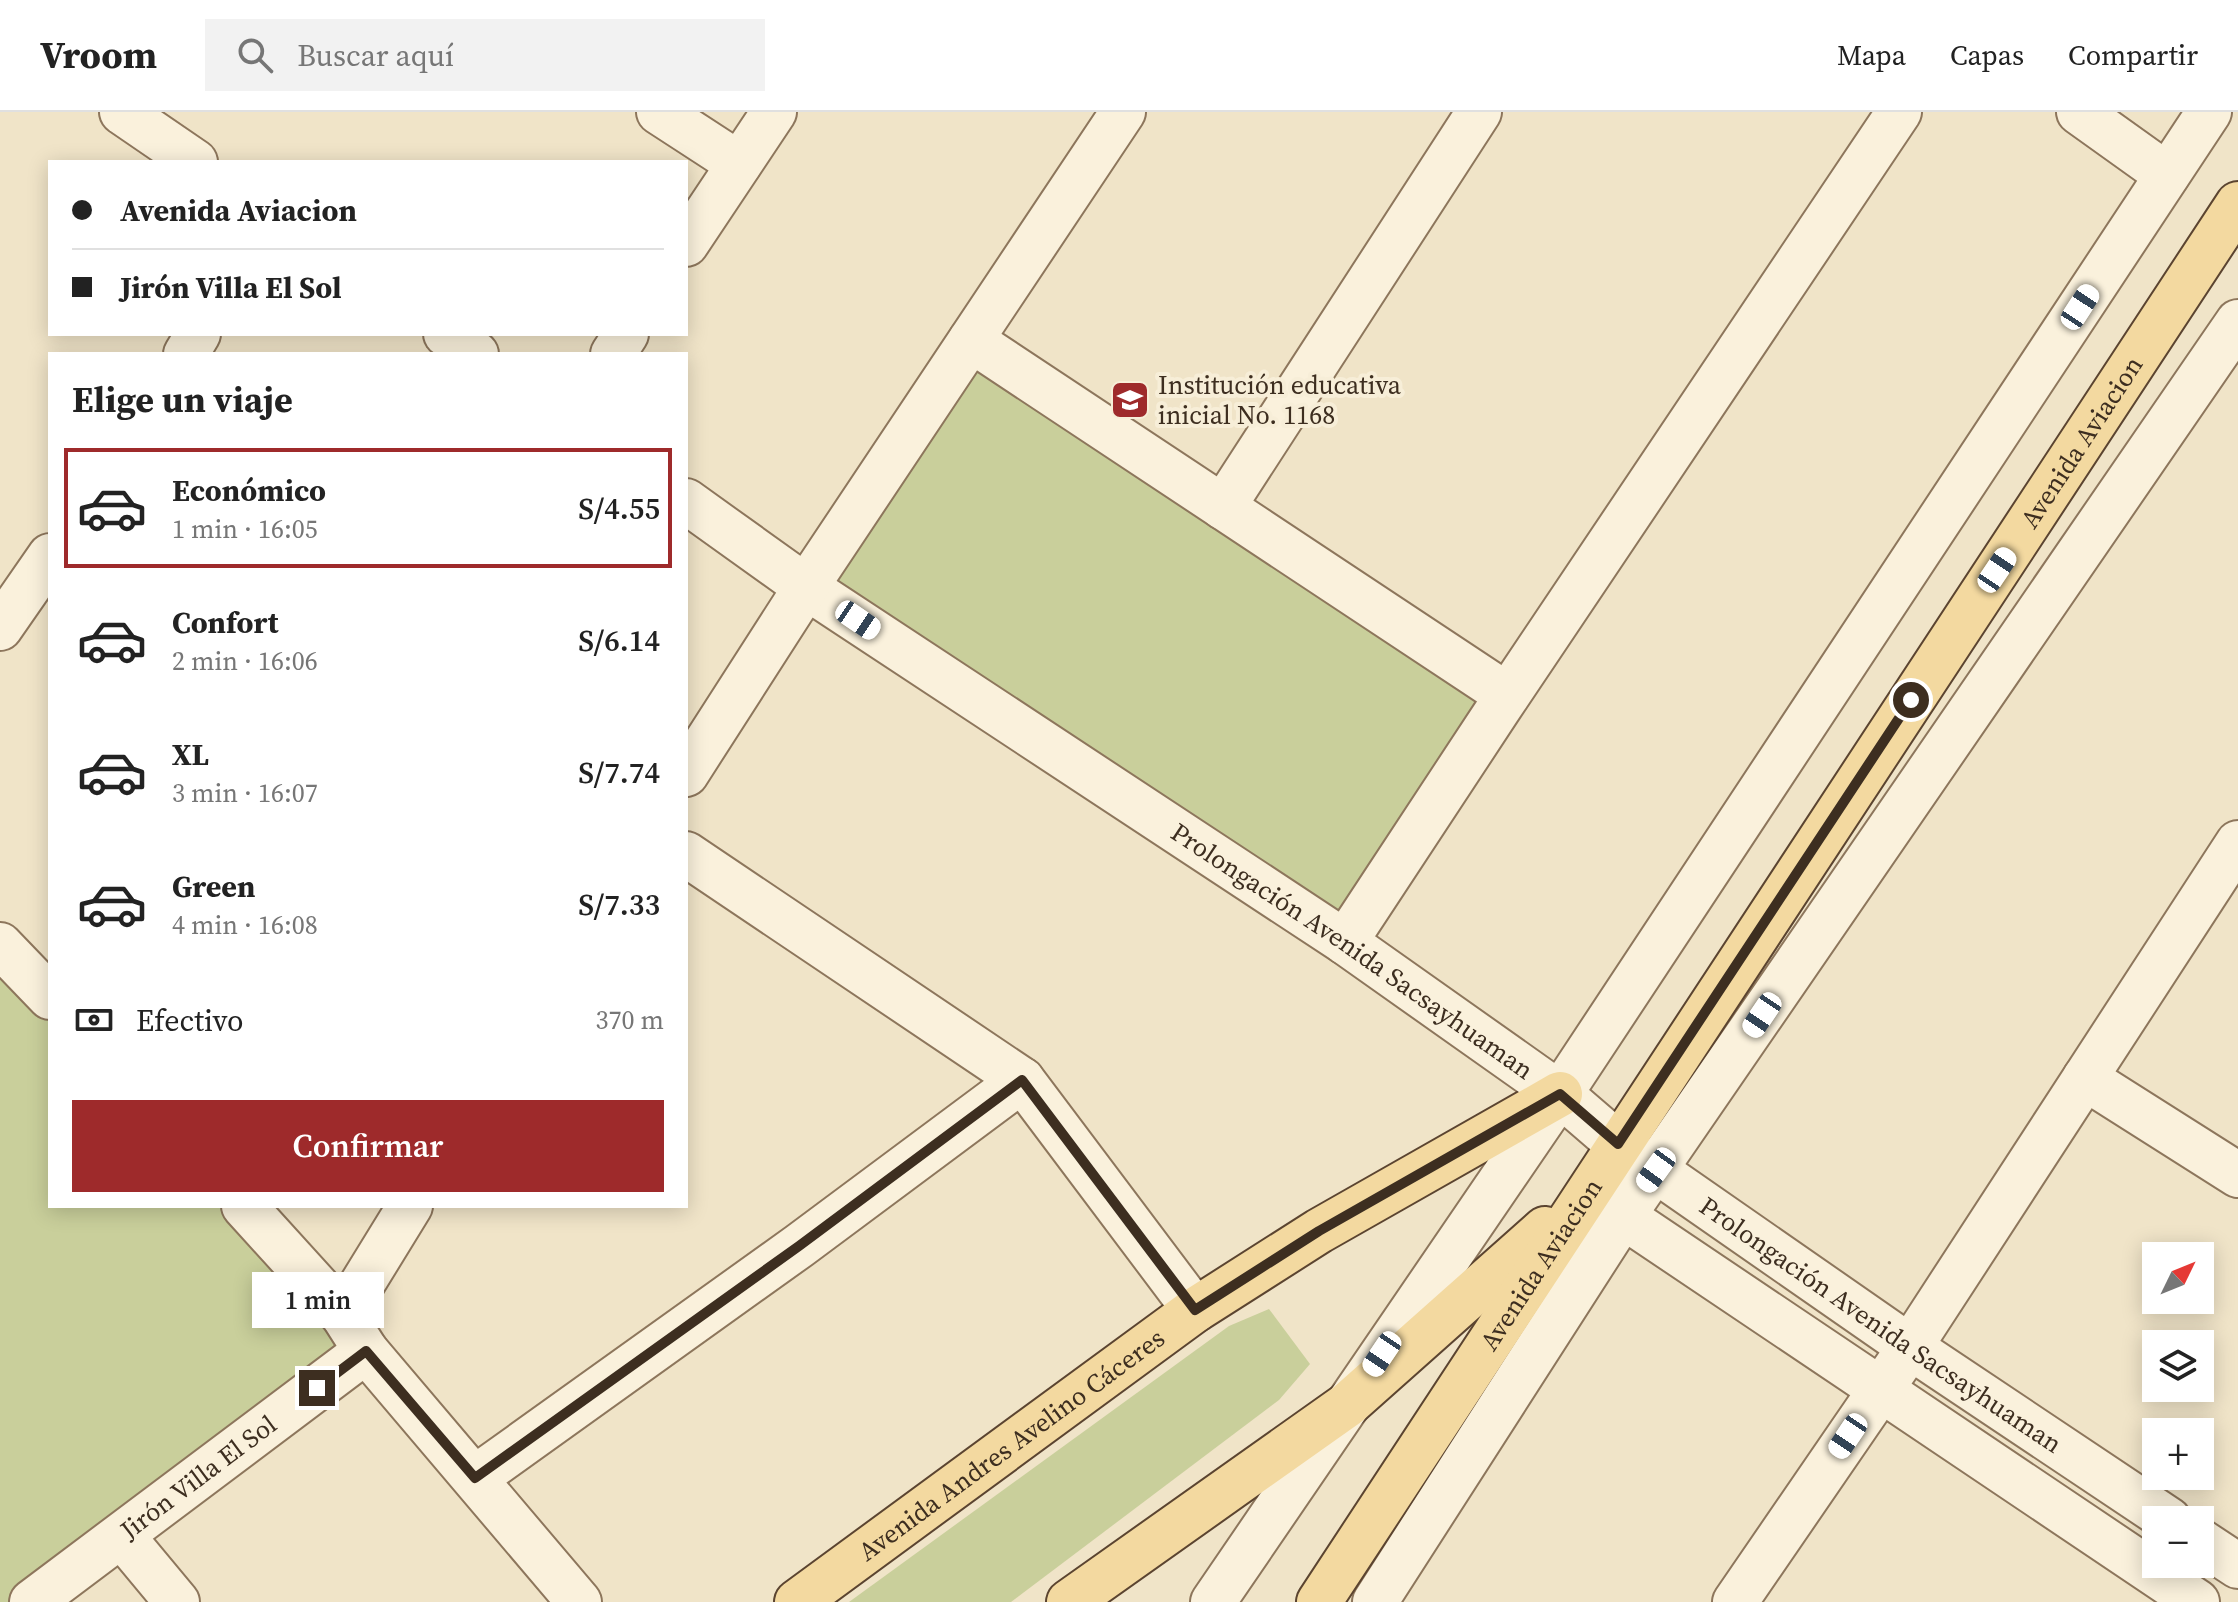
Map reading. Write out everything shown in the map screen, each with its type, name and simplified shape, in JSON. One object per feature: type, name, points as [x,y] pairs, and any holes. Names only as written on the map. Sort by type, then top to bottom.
[{"type":"main road","name":"Avenida Aviacion","points":[[1319,1602],[2238,204]]},
{"type":"main road","name":"Avenida Andres Avelino Cáceres","points":[[797,1602],[1195,1310],[1319,1231],[1560,1094]]},
{"type":"main road","points":[[1069,1602],[1347,1405],[1588,1192]]},
{"type":"street","points":[[122,112],[192,160]]},
{"type":"street","points":[[659,112],[739,164]]},
{"type":"street","points":[[688,241],[774,112]]},
{"type":"street","points":[[688,771],[806,587],[1123,112]]},
{"type":"street","points":[[1223,507],[1479,112]]},
{"type":"street","points":[[1345,942],[1899,112]]},
{"type":"street","points":[[2079,112],[2167,175]]},
{"type":"street","points":[[1213,1602],[1560,1094],[2209,112]]},
{"type":"street","points":[[1375,1602],[1623,1216],[2238,322]]},
{"type":"street","points":[[449,336],[473,352]]},
{"type":"street","points":[[971,340],[1507,695]]},
{"type":"street","name":"Prolongación Avenida Sacsayhuaman","points":[[688,502],[806,587],[1345,942],[1560,1094],[1618,1144],[1910,1347],[2148,1506]]},
{"type":"street","points":[[0,628],[48,559]]},
{"type":"street","points":[[1735,1602],[1910,1347],[2238,843]]},
{"type":"street","points":[[688,855],[1022,1080],[1195,1310]]},
{"type":"street","points":[[0,945],[48,995]]},
{"type":"street","points":[[2085,1078],[2238,1175]]},
{"type":"street","points":[[475,1478],[799,1246],[1022,1080]]},
{"type":"street","name":"Prolongación Avenida Sacsayhuaman","points":[[1588,1192],[2197,1602]]},
{"type":"street","points":[[246,1208],[343,1315],[366,1351],[579,1602]]},
{"type":"street","points":[[343,1315],[409,1208]]},
{"type":"street","name":"Jirón Villa El Sol","points":[[32,1602],[366,1351]]},
{"type":"street","points":[[122,1536],[177,1602]]},
{"type":"street","points":[[2214,1550],[2238,1566]]},
{"type":"green space","points":[[971,340],[1507,695],[1345,942],[806,587]]},
{"type":"green space","points":[[0,962],[48,1013],[48,1208],[233,1208],[352,1347],[17,1602],[0,1602]]},
{"type":"green space","points":[[1269,1309],[1310,1364],[1279,1400],[1011,1602],[849,1602],[1229,1326]]},
{"type":"place","name":"Institución educativa inicial No. 1168","points":[[1130,400]]},
{"type":"route","points":[[317,1388],[366,1351],[475,1478],[799,1246],[1022,1080],[1195,1310],[1319,1231],[1560,1094],[1618,1144],[1911,700]]}]
